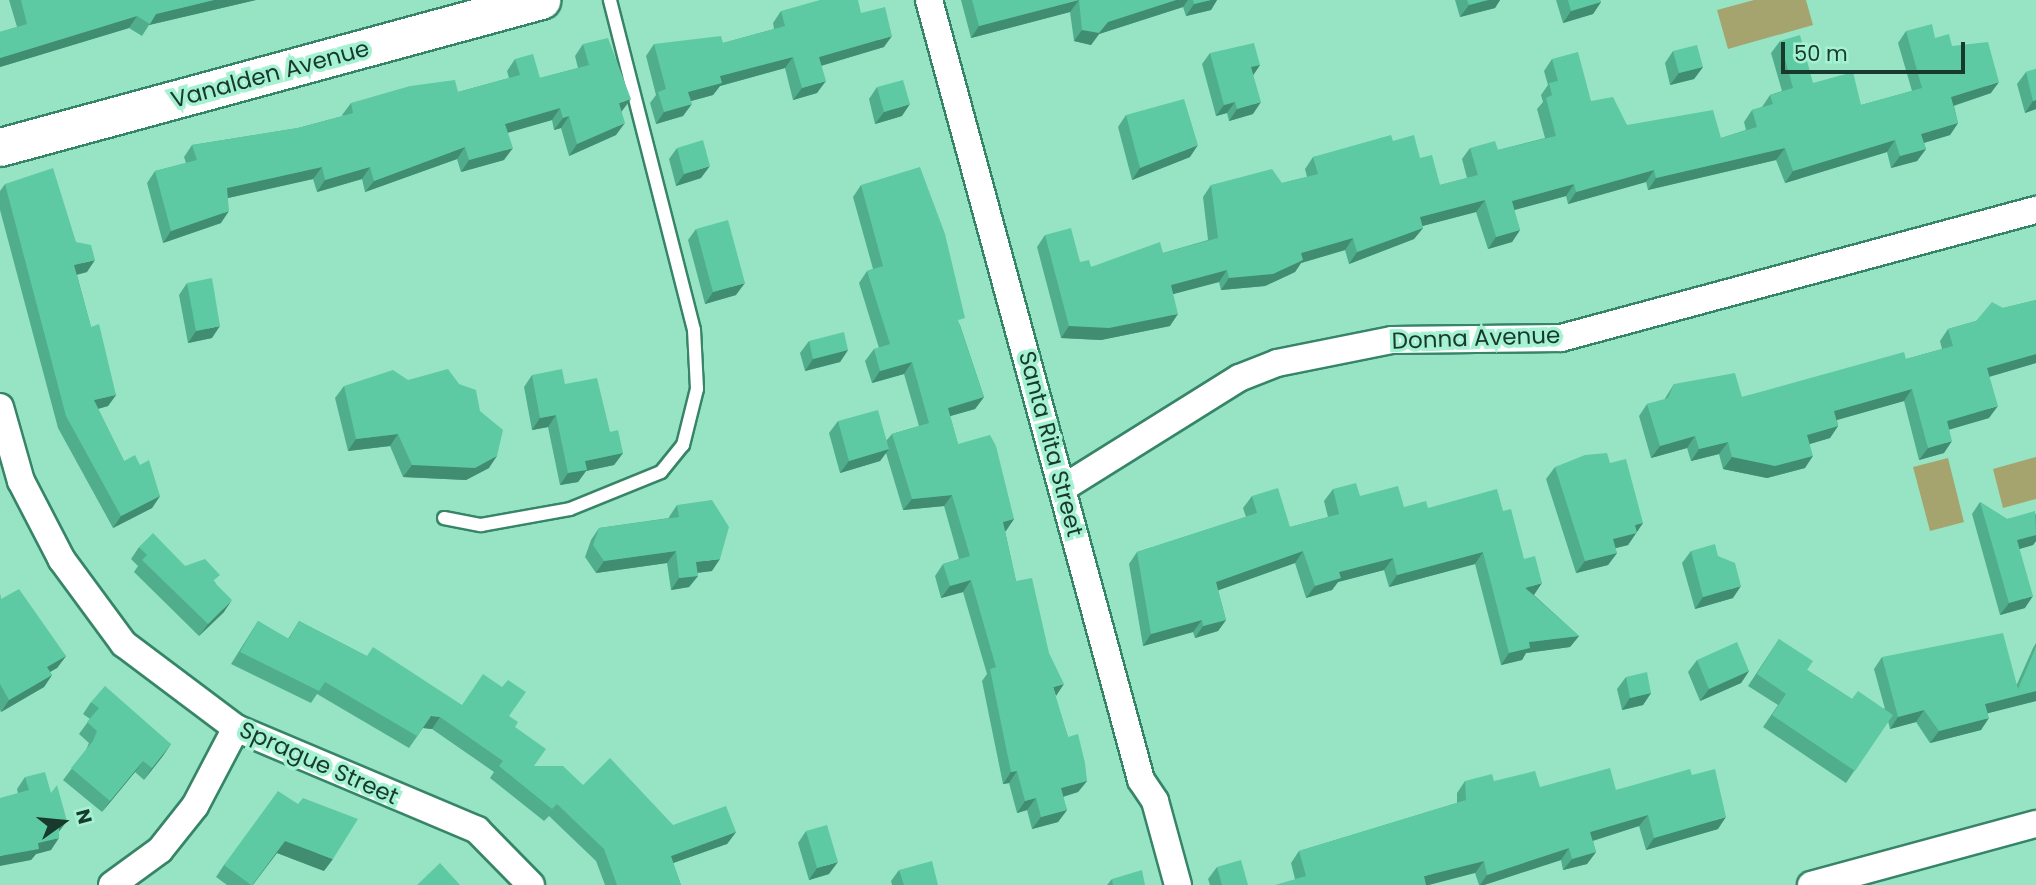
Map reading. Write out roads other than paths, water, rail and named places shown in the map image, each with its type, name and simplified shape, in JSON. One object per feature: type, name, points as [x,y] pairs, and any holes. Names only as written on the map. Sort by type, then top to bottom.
[{"type":"main road","name":"Vanalden Avenue","points":[[0,148],[541,0]]},
{"type":"street","name":"Santa Rita Street","points":[[929,0],[1141,780],[1155,801],[1178,885]]},
{"type":"street","name":"Donna Avenue","points":[[1063,488],[1240,378],[1277,363],[1392,340],[1560,338],[2036,210]]},
{"type":"street","name":"Sprague Street","points":[[0,407],[21,481],[62,560],[124,644],[236,728],[477,830],[531,885]]},
{"type":"street","points":[[112,885],[160,850],[195,806],[236,728]]},
{"type":"street","points":[[1811,885],[2036,824]]},
{"type":"lane","points":[[444,518],[481,525],[570,509],[661,472],[683,445],[697,389],[694,330],[610,0]]}]
